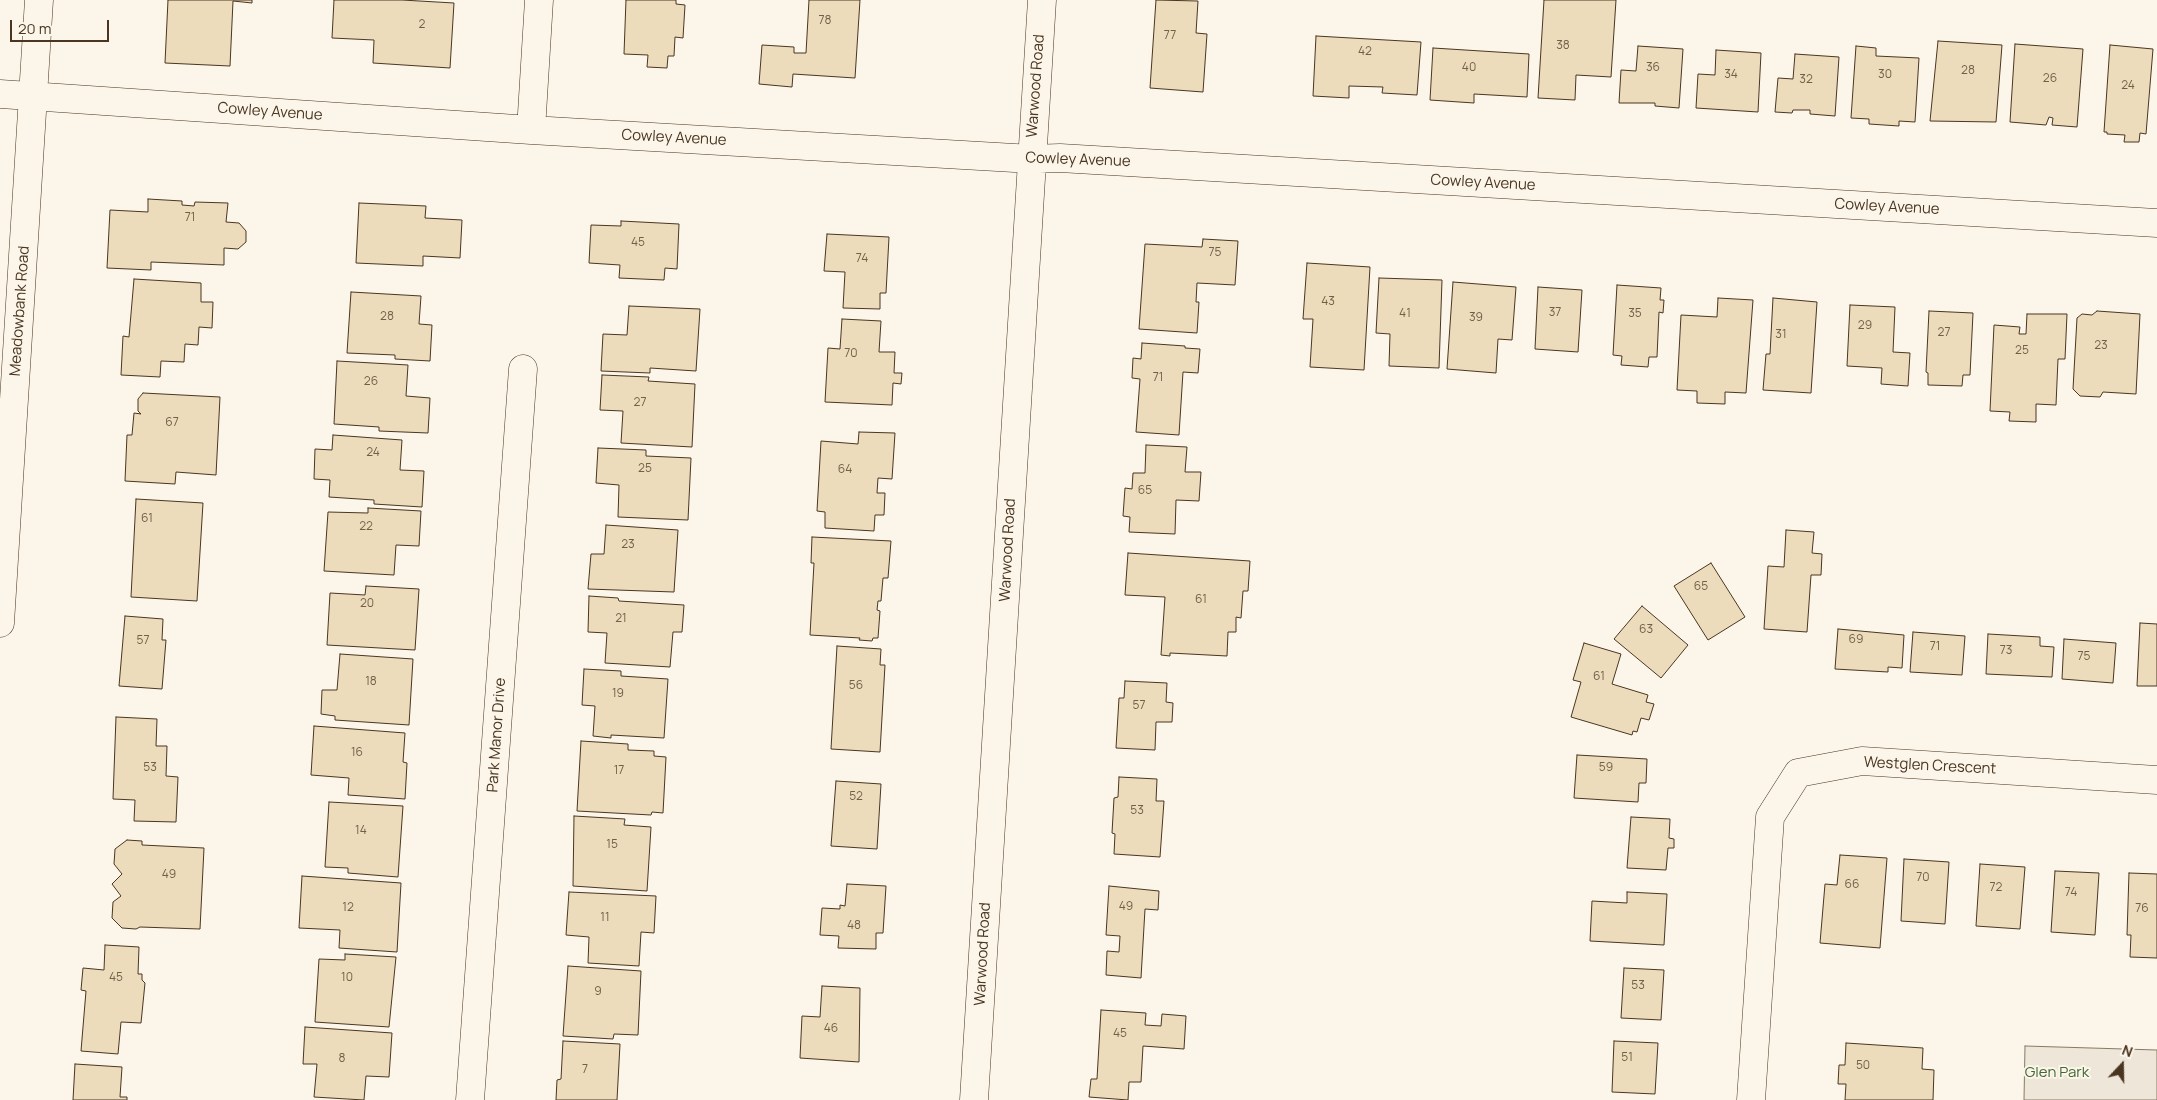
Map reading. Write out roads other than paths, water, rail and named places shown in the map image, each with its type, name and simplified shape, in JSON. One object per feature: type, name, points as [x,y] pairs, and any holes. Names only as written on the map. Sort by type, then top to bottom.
[{"type":"street","name":"Meadowbank Road","points":[[0,622],[39,0]]},
{"type":"street","points":[[531,130],[539,0]]},
{"type":"street","name":"Warwood Road","points":[[974,1100],[1042,0]]},
{"type":"street","name":"Cowley Avenue","points":[[0,94],[531,130],[1070,159],[2157,223]]},
{"type":"street","name":"Park Manor Drive","points":[[470,1100],[523,369]]},
{"type":"street","name":"Westglen Crescent","points":[[1751,1100],[1770,817],[1798,773],[1862,761],[2157,780]]},
{"type":"park label","name":"Glen Park","points":[[2057,1073]]}]
